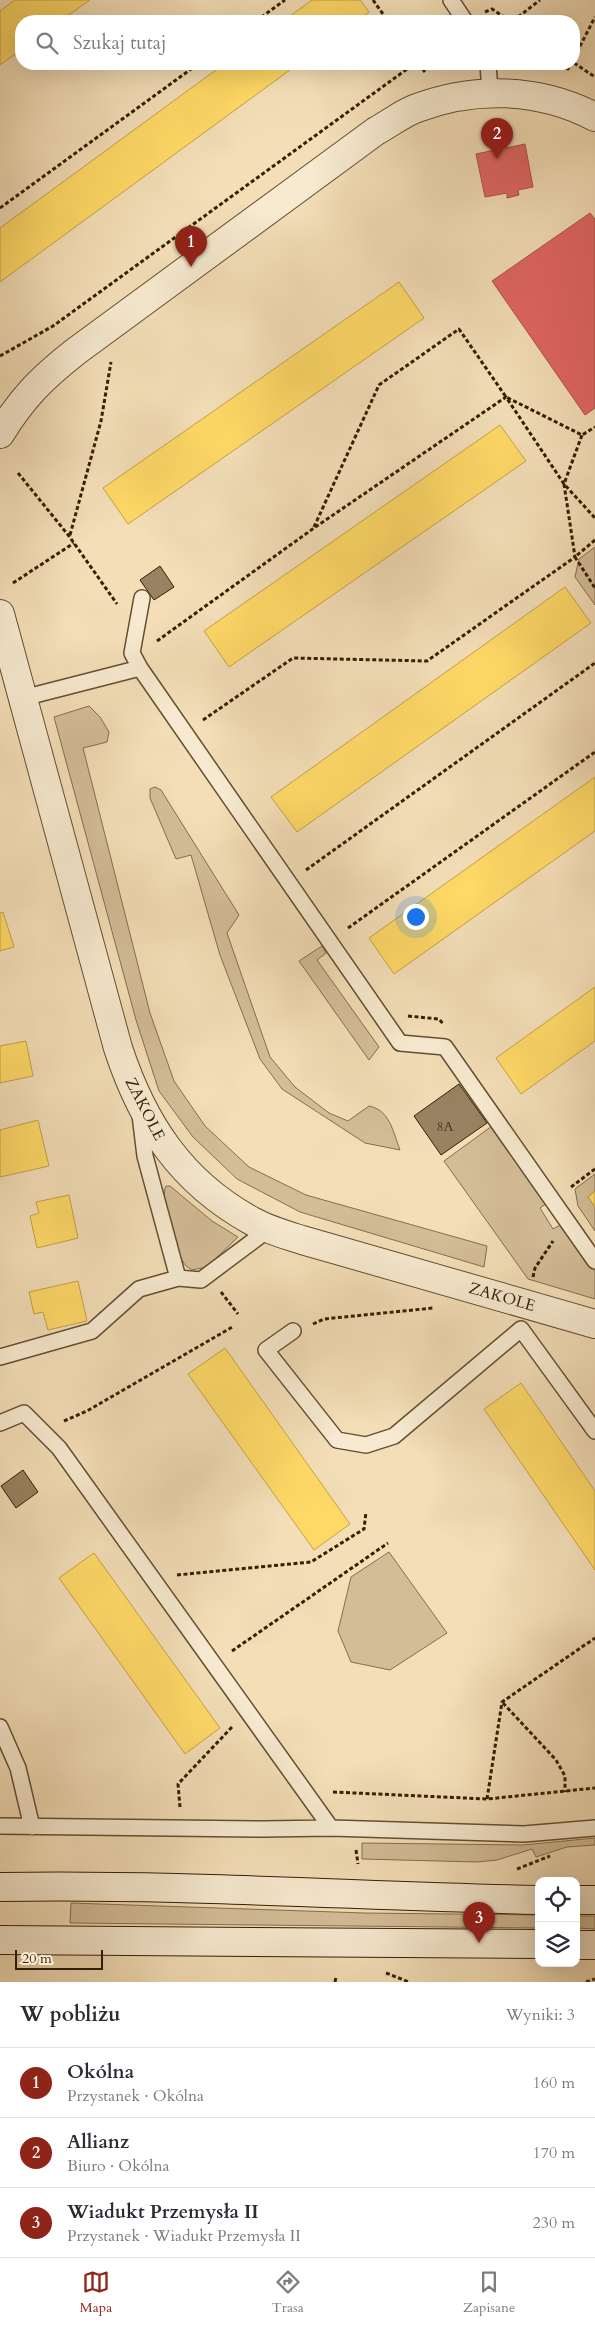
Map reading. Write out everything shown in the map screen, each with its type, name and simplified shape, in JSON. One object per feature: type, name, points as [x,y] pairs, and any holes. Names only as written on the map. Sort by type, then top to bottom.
[{"type":"street","points":[[0,434],[20,403],[44,377],[75,352],[376,131],[415,108],[459,95],[490,92],[540,96],[579,109],[595,117]]},
{"type":"street","name":"ZAKOLE","points":[[0,614],[118,1048],[138,1102],[162,1143],[181,1166],[216,1199],[269,1229],[302,1240],[524,1294],[595,1324]]},
{"type":"street","points":[[0,1887],[217,1889],[376,1897],[535,1900]]},
{"type":"street","points":[[580,1900],[595,1900]]},
{"type":"street","points":[[0,1940],[535,1944]]},
{"type":"street","points":[[580,1945],[595,1945]]},
{"type":"lane","points":[[450,1],[460,15]]},
{"type":"lane","points":[[488,70],[490,92]]},
{"type":"lane","points":[[142,598],[132,653],[140,668],[400,1043],[445,1047],[595,1261]]},
{"type":"lane","points":[[23,698],[140,668]]},
{"type":"lane","points":[[138,1102],[145,1156],[178,1278]]},
{"type":"lane","points":[[0,1357],[92,1331],[139,1289],[178,1278],[201,1280],[269,1229]]},
{"type":"lane","points":[[293,1331],[266,1350],[337,1440],[366,1445],[394,1436],[521,1329],[523,1325],[524,1294]]},
{"type":"lane","points":[[521,1329],[595,1431]]},
{"type":"lane","points":[[0,1423],[24,1413],[59,1448],[331,1828]]},
{"type":"lane","points":[[0,1727],[18,1768],[32,1826]]},
{"type":"lane","points":[[0,1826],[331,1828],[524,1834],[595,1828]]},
{"type":"path","points":[[264,15],[285,0]]},
{"type":"path","points":[[372,0],[383,15]]},
{"type":"path","points":[[520,15],[540,0]]},
{"type":"path","points":[[480,15],[488,9],[492,9],[502,15]]},
{"type":"path","points":[[580,46],[595,17]]},
{"type":"path","points":[[580,69],[595,77]]},
{"type":"path","points":[[0,208],[190,70]]},
{"type":"path","points":[[1,354],[53,326],[406,70]]},
{"type":"path","points":[[314,528],[379,385],[458,329],[564,484],[595,518]]},
{"type":"path","points":[[70,536],[102,421],[112,356]]},
{"type":"path","points":[[506,397],[582,435]]},
{"type":"path","points":[[155,642],[314,528],[506,397]]},
{"type":"path","points":[[595,427],[582,435],[564,484],[575,556],[595,588]]},
{"type":"path","points":[[18,474],[70,536],[119,606]]},
{"type":"path","points":[[202,721],[293,658],[427,661],[595,540]]},
{"type":"path","points":[[13,583],[74,543]]},
{"type":"path","points":[[305,870],[595,663]]},
{"type":"path","points":[[197,714],[208,729]]},
{"type":"path","points":[[347,929],[595,752]]},
{"type":"path","points":[[406,1016],[439,1019],[445,1026]]},
{"type":"path","points":[[566,1178],[571,1186]]},
{"type":"path","points":[[524,1294],[535,1268],[556,1236]]},
{"type":"path","points":[[218,1288],[238,1314]]},
{"type":"path","points":[[293,1331],[324,1319],[434,1308],[437,1300]]},
{"type":"path","points":[[41,1430],[87,1411],[234,1326]]},
{"type":"path","points":[[152,1577],[311,1562],[364,1529],[366,1512]]},
{"type":"path","points":[[213,1664],[388,1543]]},
{"type":"path","points":[[487,1799],[502,1702],[595,1638]]},
{"type":"path","points":[[502,1702],[556,1760],[565,1776],[566,1792]]},
{"type":"path","points":[[180,1812],[178,1784],[238,1720]]},
{"type":"path","points":[[304,1790],[487,1799],[595,1788]]},
{"type":"path","points":[[336,1977],[336,1982]]},
{"type":"path","points":[[586,1982],[593,1980]]},
{"type":"shaded area","points":[[595,547],[595,605],[575,577],[579,559]]},
{"type":"shaded area","points":[[89,706],[100,717],[109,732],[107,742],[83,748],[150,1013],[174,1081],[205,1126],[249,1167],[306,1195],[487,1246],[484,1267],[300,1212],[237,1179],[193,1137],[159,1091],[136,1020],[54,717]]},
{"type":"shaded area","points":[[155,787],[161,790],[239,915],[227,933],[270,1057],[295,1087],[329,1113],[348,1121],[369,1106],[382,1112],[393,1129],[400,1150],[365,1143],[282,1089],[260,1059],[220,955],[191,855],[176,859],[150,798],[150,789]]},
{"type":"shaded area","points":[[322,946],[326,953],[317,960],[379,1047],[369,1060],[299,961]]},
{"type":"shaded area","points":[[492,1126],[547,1203],[540,1208],[553,1229],[562,1224],[595,1271],[595,1299],[528,1279],[444,1161]]},
{"type":"shaded area","points":[[595,1174],[595,1191],[588,1197],[595,1207],[595,1231],[578,1206],[575,1189]]},
{"type":"shaded area","points":[[166,1186],[170,1186],[212,1221],[238,1237],[207,1267],[192,1270],[182,1260],[167,1213],[164,1192]]},
{"type":"shaded area","points":[[389,1552],[447,1633],[390,1670],[351,1662],[338,1631],[351,1577]]},
{"type":"shaded area","points":[[595,1838],[595,1845],[567,1847],[536,1857],[532,1849],[497,1860],[477,1862],[362,1859],[362,1843],[523,1845]]},
{"type":"shaded area","points":[[71,1903],[364,1913],[535,1915],[535,1928],[70,1923]]},
{"type":"shaded area","points":[[580,1916],[595,1916],[595,1929],[580,1928]]},
{"type":"building: Mieszkania","points":[[15,0],[90,0],[69,15],[15,15],[15,54],[0,65],[0,11]]},
{"type":"building: Mieszkania","points":[[312,0],[360,0],[369,12],[365,15],[291,15]]},
{"type":"building: Mieszkania","points":[[216,70],[290,70],[0,282],[0,228]]},
{"type":"building: Mieszkania","points":[[399,282],[424,318],[128,524],[103,488]]},
{"type":"building: Mieszkania","points":[[500,425],[526,461],[229,667],[204,631]]},
{"type":"building: Mieszkania","points":[[565,587],[591,623],[297,832],[271,797]]},
{"type":"building: Mieszkania","points":[[595,777],[595,831],[394,974],[369,938]]},
{"type":"building: Mieszkania","points":[[3,912],[14,947],[0,951],[0,913]]},
{"type":"building: Mieszkania","points":[[595,987],[595,1041],[521,1094],[496,1058]]},
{"type":"building: Mieszkania","points":[[26,1041],[33,1076],[0,1083],[0,1046]]},
{"type":"building: Mieszkania","points":[[38,1120],[49,1166],[0,1177],[0,1130]]},
{"type":"building: Mieszkania","points":[[595,1191],[595,1207],[588,1197]]},
{"type":"building: Mieszkania","points":[[69,1195],[78,1238],[37,1248],[30,1216],[39,1213],[36,1202]]},
{"type":"building: Mieszkania","points":[[78,1281],[87,1321],[48,1330],[43,1312],[34,1314],[29,1292]]},
{"type":"building: Mieszkania","points":[[225,1348],[350,1524],[314,1550],[188,1374]]},
{"type":"building: Mieszkania","points":[[521,1383],[595,1491],[595,1570],[484,1409]]},
{"type":"building: Mieszkania","points":[[94,1553],[220,1728],[185,1754],[59,1578]]},
{"type":"building: Handel","points":[[505,140],[506,148],[525,144],[533,187],[518,190],[519,195],[507,198],[507,193],[485,197],[476,154],[495,150],[493,142]]},
{"type":"building: Handel","points":[[590,213],[595,219],[595,408],[585,415],[492,281]]},
{"type":"building: Inne","points":[[160,566],[174,587],[154,600],[140,580]]},
{"type":"building: Inne","points":[[459,1084],[487,1123],[441,1155],[414,1116]]},
{"type":"building: Inne","points":[[23,1470],[38,1492],[16,1508],[1,1486]]},
{"type":"place","name":"Allianz","points":[[497,159]]},
{"type":"place","name":"Okólna","points":[[191,267]]},
{"type":"place","name":"Wiadukt Przemysła II","points":[[479,1943]]}]
